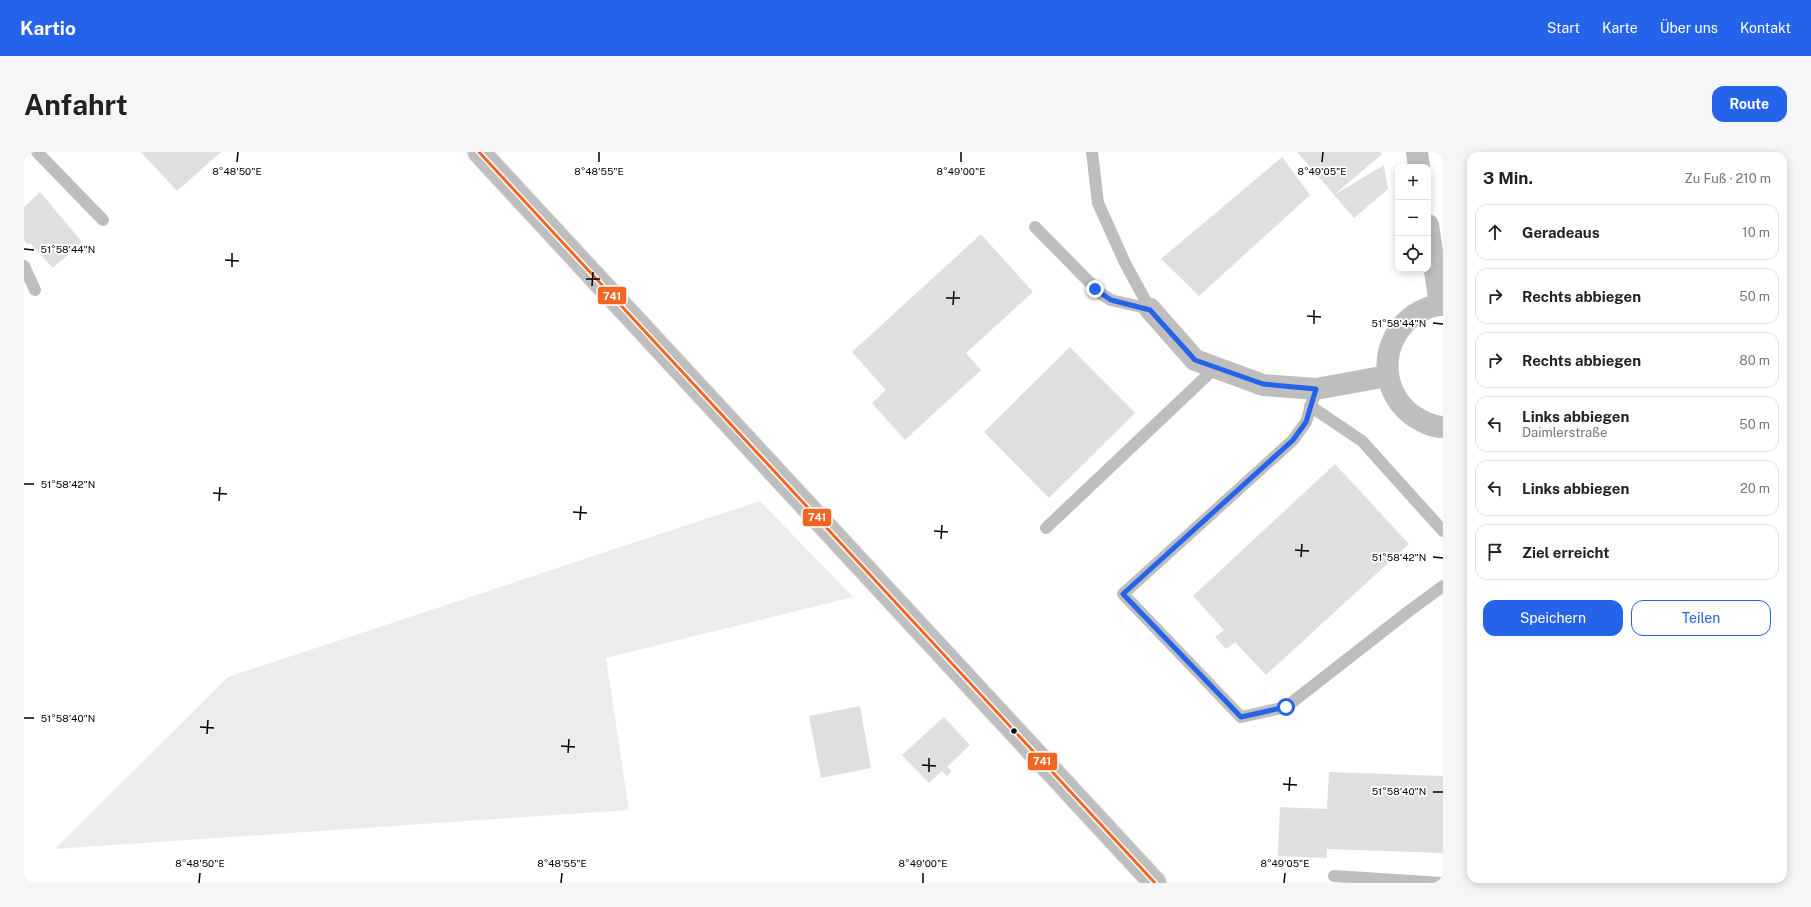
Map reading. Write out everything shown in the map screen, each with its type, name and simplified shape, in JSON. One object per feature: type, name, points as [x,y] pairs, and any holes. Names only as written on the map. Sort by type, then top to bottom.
[{"type":"main road","points":[[479,152],[1155,883]]},
{"type":"main road","points":[[1417,152],[1419,164]]},
{"type":"main road","points":[[1430,236],[1442,304],[1421,310],[1405,322],[1393,337],[1387,356],[1387,376],[1394,394],[1405,409],[1420,421],[1443,427]]},
{"type":"main road","points":[[1150,310],[1195,360],[1263,384],[1313,398],[1387,376]]},
{"type":"lane","points":[[37,152],[103,220]]},
{"type":"lane","points":[[1092,152],[1098,203],[1125,263],[1150,310]]},
{"type":"lane","points":[[1035,227],[1100,294],[1111,300],[1150,310]]},
{"type":"lane","points":[[24,266],[35,290]]},
{"type":"lane","points":[[1046,528],[1215,368]]},
{"type":"lane","points":[[1443,531],[1362,441],[1313,398],[1306,422],[1293,440],[1123,594],[1241,717],[1286,707],[1443,586]]},
{"type":"lane","points":[[1334,876],[1443,883]]},
{"type":"shaded area","points":[[760,501],[853,597],[606,658],[629,810],[55,849],[228,677]]},
{"type":"building","points":[[141,152],[221,152],[177,191]]},
{"type":"building","points":[[1297,152],[1380,152],[1382,154],[1334,195]]},
{"type":"building","points":[[1282,157],[1310,195],[1199,296],[1161,259]]},
{"type":"building","points":[[1384,165],[1388,189],[1354,218],[1334,195]]},
{"type":"building","points":[[40,192],[82,242],[53,268],[30,243],[28,245],[24,240],[24,207]]},
{"type":"building","points":[[981,234],[1033,292],[966,353],[981,370],[905,440],[872,403],[886,390],[852,352]]},
{"type":"building","points":[[1070,347],[1135,413],[1049,498],[984,432]]},
{"type":"building","points":[[1335,464],[1409,544],[1266,675],[1235,642],[1226,649],[1215,637],[1224,630],[1193,596]]},
{"type":"building","points":[[860,706],[871,768],[821,778],[809,716]]},
{"type":"building","points":[[944,717],[970,745],[947,767],[952,771],[947,776],[942,771],[929,783],[902,755]]},
{"type":"building","points":[[1329,772],[1443,776],[1443,853],[1327,849],[1327,858],[1278,856],[1280,807],[1327,809]]},
{"type":"transit line","name":"741","points":[[479,152],[1155,883]]},
{"type":"route","points":[[1095,289],[1100,294],[1111,300],[1150,310],[1195,360],[1263,384],[1316,389],[1306,422],[1293,440],[1123,594],[1241,717],[1286,707]]}]
